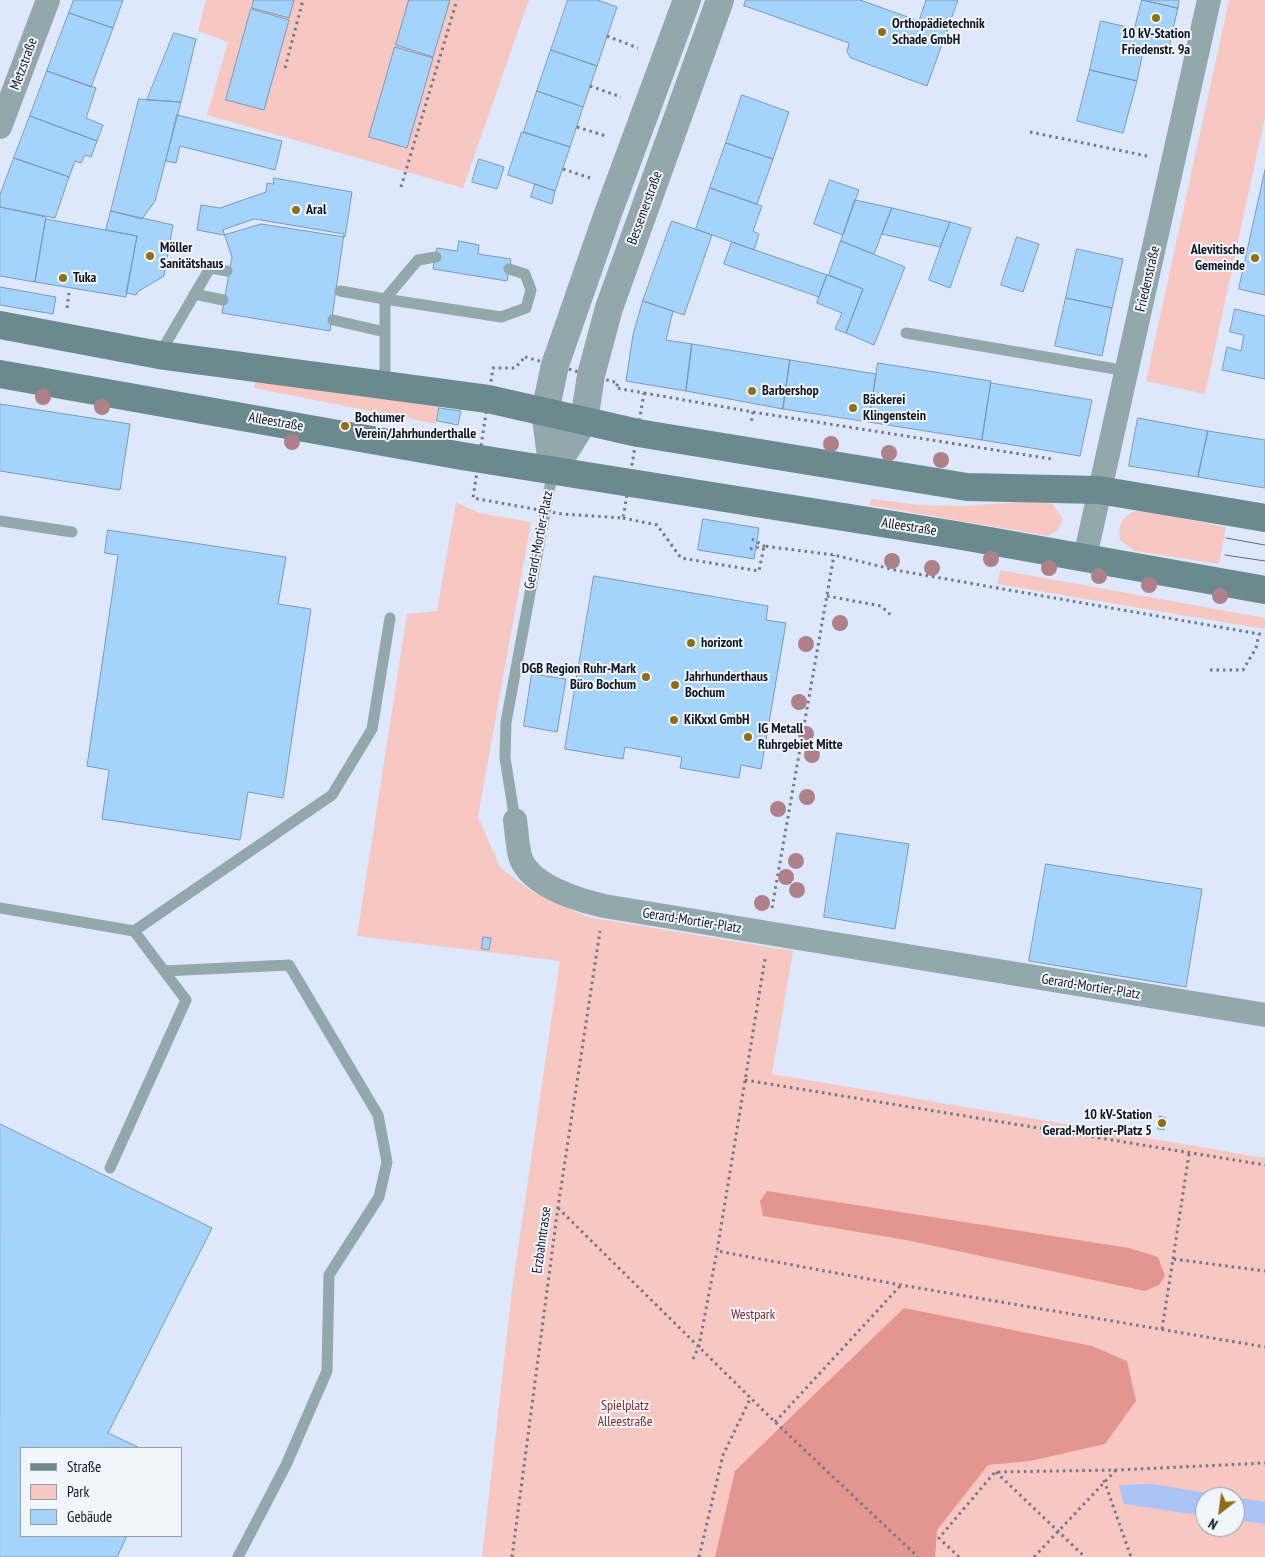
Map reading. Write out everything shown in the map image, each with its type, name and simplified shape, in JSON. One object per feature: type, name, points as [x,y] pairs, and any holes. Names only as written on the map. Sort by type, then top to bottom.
[{"type":"main road","points":[[0,325],[159,355],[488,399],[646,434],[967,487],[1099,490],[1265,518]]},
{"type":"main road","name":"Alleestraße","points":[[0,374],[553,470],[1084,557],[1265,590]]},
{"type":"street","name":"Metzstraße","points":[[0,127],[48,0]]},
{"type":"street","points":[[553,470],[545,412],[560,350],[687,0]]},
{"type":"street","name":"Bessemerstraße","points":[[584,421],[592,375],[609,308],[720,0]]},
{"type":"street","name":"Friedenstraße","points":[[1084,557],[1209,0]]},
{"type":"street","points":[[553,470],[584,421]]},
{"type":"street","name":"Gerard-Mortier-Platz","points":[[515,820],[522,860],[535,875],[553,889],[575,899],[604,906],[1265,1015]]},
{"type":"lane","points":[[385,384],[385,299],[418,260],[436,257]]},
{"type":"lane","points":[[159,355],[210,268],[226,271]]},
{"type":"lane","points":[[340,291],[501,317],[526,308],[531,290],[525,274],[509,269]]},
{"type":"lane","points":[[194,294],[224,300]]},
{"type":"lane","points":[[333,320],[385,332]]},
{"type":"lane","points":[[906,333],[1126,371]]},
{"type":"lane","name":"Gerard-Mortier-Platz","points":[[515,820],[505,758],[506,722],[553,470]]},
{"type":"lane","points":[[0,521],[72,532]]},
{"type":"lane","points":[[134,931],[332,795],[372,730],[390,618]]},
{"type":"lane","points":[[0,908],[134,931],[186,1000],[110,1168]]},
{"type":"lane","points":[[164,971],[289,965],[378,1115],[387,1162],[379,1197],[329,1275],[327,1371],[286,1464],[238,1557]]},
{"type":"path","points":[[285,68],[303,0]]},
{"type":"path","points":[[401,187],[457,0]]},
{"type":"path","points":[[607,36],[665,59]]},
{"type":"path","points":[[1030,132],[1174,162]]},
{"type":"path","points":[[67,309],[69,293]]},
{"type":"path","points":[[644,393],[753,412],[1056,459]]},
{"type":"path","points":[[742,423],[751,424],[753,412]]},
{"type":"path","points":[[622,518],[657,525],[681,558],[759,571],[764,546]]},
{"type":"path","points":[[752,539],[764,546],[834,555],[895,570],[1265,635]]},
{"type":"path","points":[[750,550],[764,546]]},
{"type":"path","points":[[772,908],[834,555]]},
{"type":"path","points":[[827,596],[881,606],[893,617]]},
{"type":"path","points":[[1210,670],[1243,670],[1256,648],[1259,634]]},
{"type":"path","name":"Erzbahntrasse","points":[[512,1557],[558,1207],[601,928]]},
{"type":"path","points":[[693,1360],[698,1346],[717,1251],[766,957]]},
{"type":"path","points":[[745,1080],[1265,1165]]},
{"type":"path","points":[[1162,1329],[1189,1154]]},
{"type":"path","points":[[558,1207],[775,1422],[918,1557]]},
{"type":"path","points":[[717,1251],[901,1286],[1265,1347]]},
{"type":"path","points":[[1173,1259],[1265,1271]]},
{"type":"path","points":[[775,1422],[901,1286]]},
{"type":"path","points":[[699,1557],[723,1455],[751,1397]]},
{"type":"path","points":[[960,1557],[939,1538],[995,1472],[1117,1470],[1265,1463]]},
{"type":"path","points":[[1034,1557],[1059,1532],[1104,1480],[1117,1470]]},
{"type":"path","points":[[995,1472],[1085,1557]]},
{"type":"path","points":[[1104,1480],[1130,1557]]},
{"type":"green space","points":[[206,0],[529,0],[463,188],[207,115],[228,42],[198,31]]},
{"type":"green space","points":[[1229,0],[1265,0],[1265,117],[1205,394],[1146,381]]},
{"type":"green space","points":[[256,381],[439,405],[436,424],[254,388]]},
{"type":"green space","points":[[872,499],[920,505],[962,506],[1040,501],[1052,504],[1063,519],[1058,530],[1048,536],[869,505]]},
{"type":"green space","name":"Westpark","points":[[456,502],[479,513],[531,522],[478,817],[500,867],[531,891],[587,917],[793,951],[772,1074],[1265,1158],[1265,1557],[482,1557],[512,1290],[560,961],[357,936],[407,614],[437,611]]},
{"type":"green space","points":[[1138,510],[1226,527],[1219,564],[1135,551],[1120,540],[1120,529],[1122,521],[1128,515]]},
{"type":"green space","points":[[1000,570],[1265,618],[1265,629],[997,584]]},
{"type":"shaded area","points":[[767,1191],[1129,1248],[1158,1257],[1165,1276],[1159,1285],[1145,1291],[906,1240],[763,1216],[760,1201]]},
{"type":"shaded area","points":[[904,1308],[1092,1346],[1127,1361],[1136,1401],[1105,1444],[1030,1461],[988,1465],[937,1530],[935,1557],[715,1557],[735,1471]]},
{"type":"water","points":[[1152,1484],[1195,1491],[1195,1515],[1124,1504],[1119,1485]]},
{"type":"water","points":[[1245,1499],[1265,1502],[1265,1524],[1245,1521]]},
{"type":"building","points":[[74,0],[123,0],[113,28],[69,13]]},
{"type":"building","points":[[254,0],[294,0],[289,18],[252,8]]},
{"type":"building","points":[[409,0],[450,0],[433,57],[396,45]]},
{"type":"building","points":[[568,0],[598,0],[617,7],[597,66],[551,50]]},
{"type":"building","name":"Orthopädietechnik Schade GmbH","points":[[746,0],[860,0],[919,21],[926,0],[958,0],[927,86],[851,58],[847,52],[849,43],[744,6]]},
{"type":"building","name":"10 kV-Station Friedenstr. 9a","points":[[1142,0],[1178,8],[1171,37],[1135,28]]},
{"type":"building","points":[[1143,0],[1179,0],[1178,8]]},
{"type":"building","points":[[251,9],[289,20],[264,110],[226,100]]},
{"type":"building","points":[[69,13],[113,28],[91,87],[47,71]]},
{"type":"building","points":[[1101,21],[1171,37],[1169,50],[1144,46],[1137,81],[1090,70]]},
{"type":"building","points":[[174,33],[196,39],[181,102],[147,100]]},
{"type":"building","points":[[395,47],[433,58],[407,148],[369,137]]},
{"type":"building","points":[[551,50],[597,66],[583,107],[537,91]]},
{"type":"building","points":[[1090,70],[1137,81],[1123,133],[1077,121]]},
{"type":"building","points":[[47,71],[96,88],[86,118],[103,125],[97,141],[30,116]]},
{"type":"building","points":[[537,91],[583,107],[570,147],[524,132]]},
{"type":"building","points":[[742,95],[789,112],[773,159],[726,143]]},
{"type":"building","points":[[139,99],[181,102],[155,201],[142,219],[111,211]]},
{"type":"building","points":[[177,115],[282,141],[275,170],[180,146],[176,163],[166,161]]},
{"type":"building","points":[[30,116],[97,141],[91,157],[85,155],[81,163],[75,161],[69,177],[14,158]]},
{"type":"building","points":[[522,132],[570,147],[555,191],[508,175]]},
{"type":"building","points":[[726,143],[773,159],[757,204],[710,188]]},
{"type":"building","points":[[14,158],[69,177],[55,218],[0,207],[0,195]]},
{"type":"building","points":[[479,159],[504,167],[497,189],[472,182]]},
{"type":"building","name":"Alevitische Gemeinde","points":[[1265,170],[1265,295],[1239,289]]},
{"type":"building","points":[[274,178],[352,192],[345,237],[261,224],[224,235],[197,230],[201,205],[220,208],[266,192],[267,183],[273,184]]},
{"type":"building","points":[[830,180],[859,190],[843,235],[814,224]]},
{"type":"building","points":[[535,184],[555,191],[552,204],[531,197]]},
{"type":"building","points":[[710,188],[762,206],[753,231],[759,234],[754,250],[696,229]]},
{"type":"building","points":[[855,200],[892,208],[874,254],[841,241]]},
{"type":"building","points":[[0,207],[46,217],[35,282],[0,276]]},
{"type":"building","points":[[892,208],[950,222],[940,247],[882,234]]},
{"type":"building","name":"Möller Sanitätshaus","points":[[111,211],[173,225],[164,276],[137,292],[136,295],[126,293],[137,236],[106,230]]},
{"type":"building","points":[[46,219],[137,236],[126,297],[35,282]]},
{"type":"building","points":[[255,219],[344,234],[330,331],[222,313],[232,257],[223,230]]},
{"type":"building","points":[[672,221],[712,235],[684,315],[643,301]]},
{"type":"building","points":[[950,222],[971,228],[950,288],[929,280]]},
{"type":"building","points":[[1017,237],[1039,244],[1023,292],[1001,285]]},
{"type":"building","points":[[459,241],[479,245],[478,254],[511,259],[507,281],[433,269],[437,248],[457,251]]},
{"type":"building","points":[[841,241],[905,267],[874,345],[846,333],[863,289],[829,275]]},
{"type":"building","points":[[732,242],[827,275],[819,297],[724,264]]},
{"type":"building","points":[[1077,249],[1123,259],[1112,308],[1066,298]]},
{"type":"building","points":[[827,275],[863,289],[846,333],[835,329],[842,313],[817,303]]},
{"type":"building","points":[[0,287],[56,297],[53,314],[0,305]]},
{"type":"building","points":[[1066,298],[1112,308],[1102,356],[1055,346]]},
{"type":"building","points":[[643,301],[673,311],[666,340],[692,344],[686,391],[626,381],[633,335]]},
{"type":"building","points":[[1235,309],[1265,316],[1265,379],[1222,370],[1227,347],[1241,351],[1244,335],[1230,332]]},
{"type":"building","points":[[692,344],[790,360],[783,409],[686,391]]},
{"type":"building","points":[[790,360],[876,374],[869,422],[783,409]]},
{"type":"building","points":[[878,363],[991,381],[982,440],[869,422]]},
{"type":"building","points":[[991,383],[1092,400],[1080,456],[982,440]]},
{"type":"building","points":[[0,404],[130,424],[120,490],[0,471]]},
{"type":"building","points":[[439,408],[461,411],[458,425],[437,421]]},
{"type":"building","points":[[1138,418],[1208,431],[1198,477],[1129,466]]},
{"type":"building","points":[[1208,431],[1265,440],[1265,488],[1198,477]]},
{"type":"building","points":[[703,519],[759,528],[754,559],[698,550]]},
{"type":"building","points":[[108,530],[286,557],[278,604],[311,609],[283,798],[248,792],[240,840],[102,819],[109,770],[87,766],[118,555],[105,553]]},
{"type":"building","name":"Jahrhunderthaus Bochum","points":[[594,576],[768,606],[766,620],[786,623],[761,769],[741,765],[739,778],[680,768],[682,757],[625,747],[623,759],[565,749]]},
{"type":"building","points":[[532,674],[566,679],[557,732],[524,726]]},
{"type":"building","points":[[837,833],[909,844],[895,929],[824,917]]},
{"type":"building","points":[[1046,864],[1202,889],[1186,987],[1029,961]]},
{"type":"building","points":[[483,937],[491,938],[489,950],[482,949]]},
{"type":"building","name":"10 kV-Station Gerad-Mortier-Platz 5","points":[[1160,1116],[1166,1118],[1164,1130],[1158,1129]]},
{"type":"building","points":[[0,1124],[212,1228],[108,1433],[138,1447],[20,1447],[20,1537],[127,1537],[117,1557],[0,1557]]},
{"type":"tram line","points":[[1226,538],[1265,545]]},
{"type":"tram line","points":[[1225,555],[1265,561]]},
{"type":"place","name":"10 kV-Station Friedenstr. 9a","points":[[1156,18]]},
{"type":"place","name":"Orthopädietechnik Schade GmbH","points":[[882,32]]},
{"type":"place","name":"Aral","points":[[296,210]]},
{"type":"place","name":"Möller Sanitätshaus","points":[[150,256]]},
{"type":"place","name":"Alevitische Gemeinde","points":[[1255,258]]},
{"type":"place","name":"Tuka","points":[[63,278]]},
{"type":"place","name":"Barbershop","points":[[752,391]]},
{"type":"place","name":"Bäckerei Klingenstein","points":[[853,408]]},
{"type":"place","name":"Bochumer Verein/Jahrhunderthalle","points":[[345,426]]},
{"type":"place","name":"horizont","points":[[691,643]]},
{"type":"place","name":"DGB Region Ruhr-Mark Büro Bochum","points":[[646,677]]},
{"type":"place","name":"Jahrhunderthaus Bochum","points":[[675,685]]},
{"type":"place","name":"KiKxxl GmbH","points":[[674,720]]},
{"type":"place","name":"IG Metall Ruhrgebiet Mitte","points":[[748,737]]},
{"type":"place","name":"10 kV-Station Gerad-Mortier-Platz 5","points":[[1162,1123]]},
{"type":"park label","name":"Spielplatz Alleestraße","points":[[625,1414]]}]
